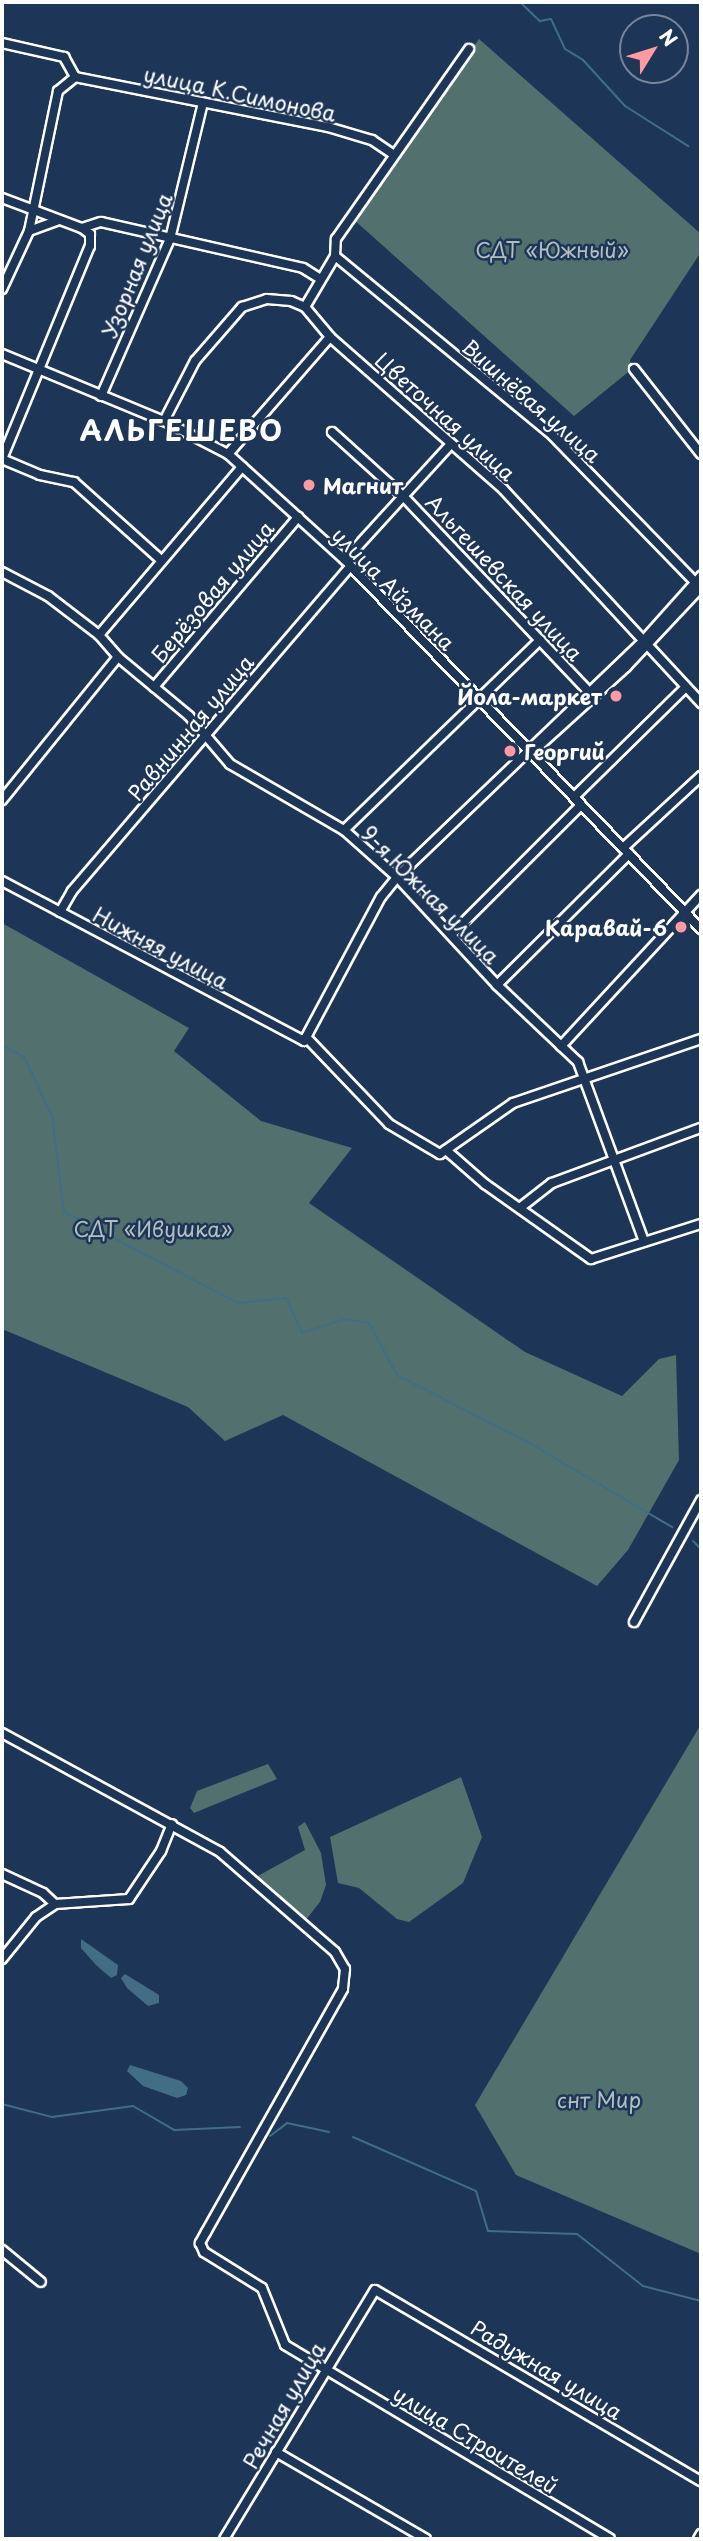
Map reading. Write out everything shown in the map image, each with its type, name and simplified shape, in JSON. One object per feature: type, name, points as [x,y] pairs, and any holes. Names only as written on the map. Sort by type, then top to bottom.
[{"type":"street","points":[[2,43],[64,57],[75,77],[58,91],[31,207],[29,231],[2,289]]},
{"type":"street","points":[[164,421],[195,361],[242,307],[267,299],[291,301],[304,307],[319,278],[335,257],[336,239],[469,49]]},
{"type":"street","name":"улица К.Симонова","points":[[75,77],[359,135],[393,154]]},
{"type":"street","name":"Узорная улица","points":[[102,396],[170,239],[203,103]]},
{"type":"street","points":[[2,198],[31,207],[82,228],[90,234],[90,246],[2,459],[40,475],[74,482],[162,561]]},
{"type":"street","points":[[29,231],[59,220]]},
{"type":"street","points":[[82,228],[101,222],[303,268],[319,278]]},
{"type":"street","name":"Вишнёвая улица","points":[[335,257],[553,436],[700,582]]},
{"type":"street","name":"Цветочная улица","points":[[304,307],[330,337],[503,489],[701,703]]},
{"type":"street","points":[[228,454],[330,337]]},
{"type":"street","name":"улица Айзмана","points":[[2,354],[164,421],[228,454],[348,564],[701,929]]},
{"type":"street","points":[[634,369],[701,454]]},
{"type":"street","name":"Альгешевская улица","points":[[332,432],[404,497],[589,692]]},
{"type":"street","name":"Равнинная улица","points":[[60,912],[84,876],[206,736],[451,444]]},
{"type":"street","points":[[99,635],[242,467]]},
{"type":"street","name":"Берёзовая улица","points":[[154,687],[298,517]]},
{"type":"street","name":"9-я Южная улица","points":[[2,572],[42,592],[99,635],[118,657],[206,736],[230,764],[344,830],[397,877],[496,985],[561,1046],[587,1077],[613,1159],[644,1241]]},
{"type":"street","points":[[528,752],[646,643],[700,582]]},
{"type":"street","points":[[344,830],[540,640]]},
{"type":"street","points":[[305,1039],[382,897],[397,877],[589,692],[646,643]]},
{"type":"street","points":[[2,800],[118,657]]},
{"type":"street","points":[[573,797],[687,687]]},
{"type":"street","points":[[496,985],[701,775]]},
{"type":"street","points":[[451,935],[581,805]]},
{"type":"street","name":"Нижняя улица","points":[[2,881],[305,1039],[389,1124],[443,1152],[591,1259],[644,1241]]},
{"type":"street","points":[[561,1046],[701,895]]},
{"type":"street","points":[[443,1152],[503,1107],[701,1039]]},
{"type":"street","points":[[521,1208],[552,1183],[701,1128]]},
{"type":"street","points":[[644,1241],[701,1224]]},
{"type":"street","points":[[634,1622],[701,1500]]},
{"type":"street","points":[[2,1733],[172,1824],[161,1851],[129,1899],[55,1904],[36,1917],[2,1959]]},
{"type":"street","name":"улица Строителей","points":[[172,1824],[250,1875],[335,1952],[345,1969],[343,1989],[200,2243],[215,2261],[262,2288],[285,2345],[610,2539]]},
{"type":"street","points":[[2,1874],[43,1893],[55,1904]]},
{"type":"street","points":[[2,2250],[41,2282]]},
{"type":"street","name":"Речная улица","points":[[226,2536],[323,2370],[374,2290]]},
{"type":"street","name":"Радужная улица","points":[[374,2290],[701,2482]]},
{"type":"street","points":[[276,2452],[426,2539]]},
{"type":"street","points":[[698,2539],[701,2534]]},
{"type":"street","points":[[226,2536],[237,2539]]},
{"type":"green space","name":"СДТ «Южный»","points":[[479,39],[701,234],[701,252],[630,360],[632,369],[574,416],[353,219]]},
{"type":"green space","name":"СДТ «Ивушка»","points":[[2,923],[189,1028],[174,1051],[261,1121],[352,1148],[309,1203],[525,1352],[622,1396],[659,1359],[676,1355],[679,1460],[628,1550],[597,1586],[283,1415],[225,1441],[188,1407],[2,1329]]},
{"type":"green space","name":"снт Мир","points":[[701,1724],[701,2254],[516,2175],[475,2105]]},
{"type":"green space","points":[[268,1764],[277,1779],[194,1813],[190,1808],[197,1791]]},
{"type":"green space","points":[[461,1777],[482,1837],[463,1883],[409,1922],[397,1919],[359,1888],[338,1883],[330,1837]]},
{"type":"green space","points":[[305,1822],[321,1853],[326,1885],[320,1902],[305,1921],[256,1877],[305,1850],[298,1827]]},
{"type":"water","points":[[81,1939],[118,1965],[117,1975],[111,1978],[96,1965],[81,1948]]},
{"type":"water","points":[[125,1974],[159,1995],[159,2003],[148,2006],[127,1988],[121,1978]]},
{"type":"water","points":[[130,2065],[181,2081],[188,2088],[186,2095],[177,2098],[143,2086],[127,2071]]},
{"type":"waterway","points":[[520,2],[540,21],[551,19],[565,49],[583,60],[625,106],[688,146]]},
{"type":"waterway","points":[[2,1045],[24,1057],[52,1116],[64,1212],[238,1303],[286,1298],[302,1333],[345,1319],[369,1323],[397,1375],[531,1444],[672,1527]]},
{"type":"waterway","points":[[693,1541],[701,1549]]},
{"type":"waterway","points":[[2,2104],[52,2117],[133,2106],[174,2130],[240,2127]]},
{"type":"waterway","points":[[270,2136],[287,2123],[329,2132]]},
{"type":"waterway","points":[[353,2137],[476,2191],[488,2231],[577,2234],[643,2286],[701,2301]]},
{"type":"place","name":"Магнит","points":[[309,485]]},
{"type":"place","name":"Йола-маркет","points":[[616,696]]},
{"type":"place","name":"Георгий","points":[[510,751]]},
{"type":"place","name":"Каравай-6","points":[[681,927]]},
{"type":"district","name":"АЛЬГЕШЕВО","points":[[182,430]]}]
